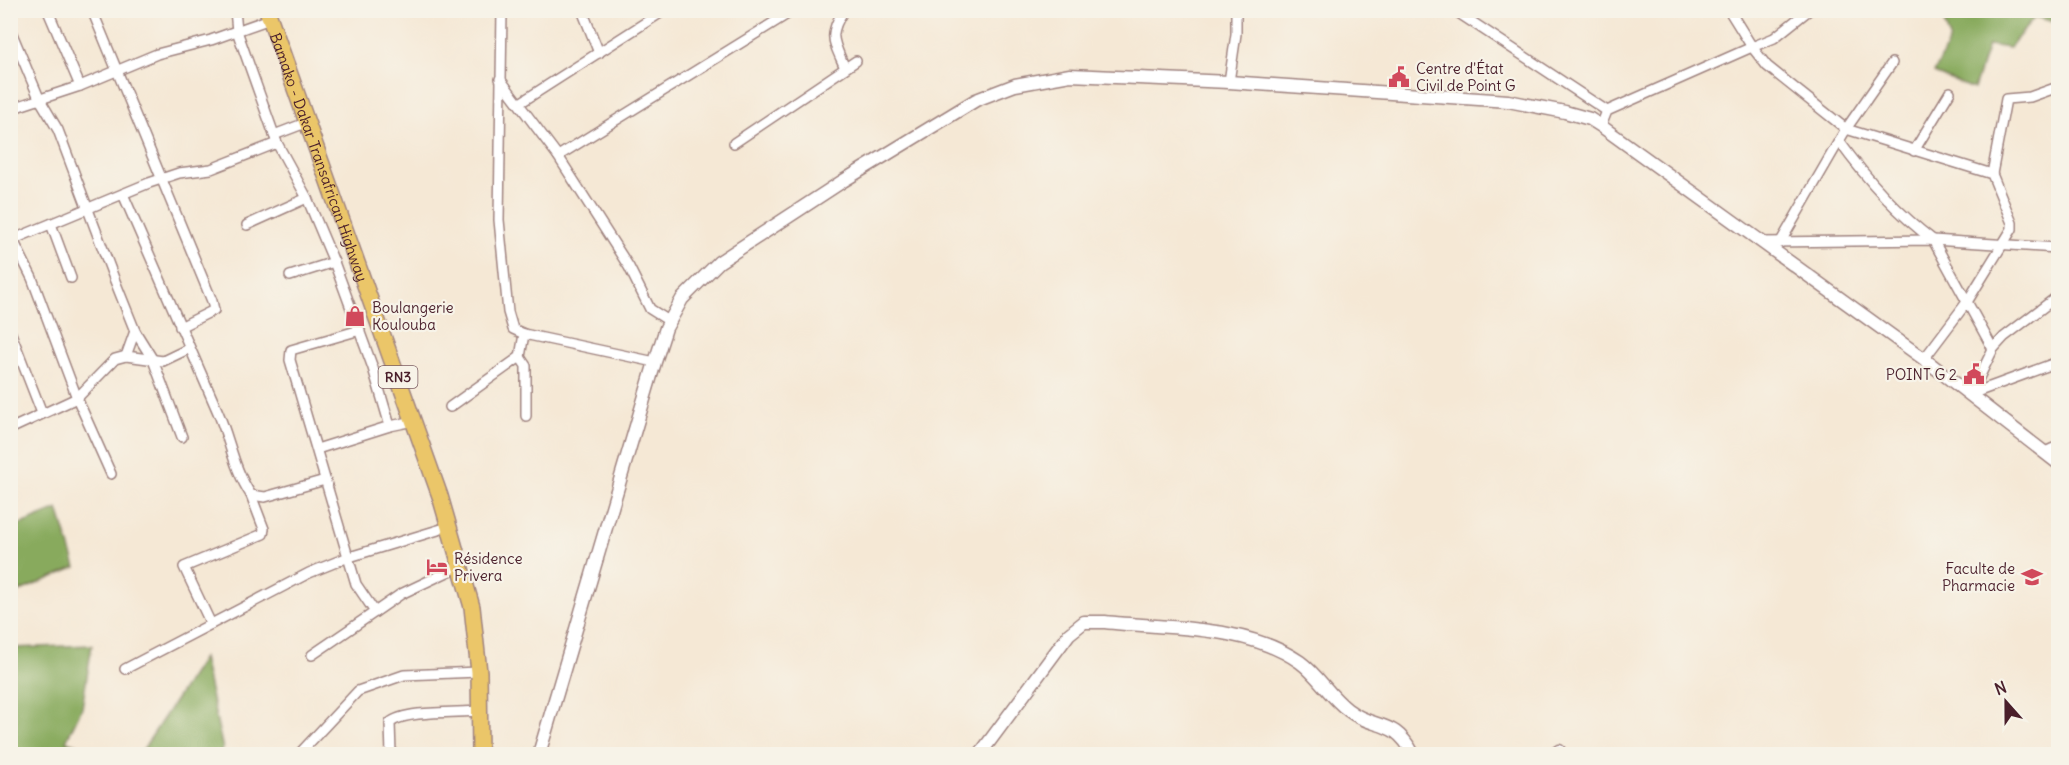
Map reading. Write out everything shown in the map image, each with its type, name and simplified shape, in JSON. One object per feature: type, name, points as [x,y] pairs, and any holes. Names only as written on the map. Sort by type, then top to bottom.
[{"type":"highway","name":"Bamako - Dakar Transafrican Highway","points":[[269,14],[414,421],[472,607],[479,672],[480,754]]},
{"type":"street","points":[[92,10],[214,310],[180,327]]},
{"type":"street","points":[[235,10],[237,31],[275,139],[307,198],[334,262],[360,330],[390,426]]},
{"type":"street","points":[[502,10],[499,220],[508,312],[513,328],[524,334],[654,362]]},
{"type":"street","points":[[582,10],[599,52]]},
{"type":"street","points":[[520,103],[665,10]]},
{"type":"street","points":[[558,156],[794,10]]},
{"type":"street","points":[[844,10],[834,26],[832,35],[845,68]]},
{"type":"street","points":[[1229,82],[1236,34],[1236,10]]},
{"type":"street","points":[[1454,10],[1607,111]]},
{"type":"street","points":[[1729,10],[1767,66],[1846,129],[1992,174]]},
{"type":"street","points":[[1600,126],[1607,111],[1774,38],[1809,10]]},
{"type":"street","points":[[48,11],[80,86]]},
{"type":"street","points":[[10,109],[80,86],[156,54],[237,31],[269,14]]},
{"type":"street","points":[[10,29],[39,98],[58,130],[135,331],[153,360],[182,437]]},
{"type":"street","points":[[734,143],[856,61]]},
{"type":"street","points":[[1780,243],[1846,129],[1892,63]]},
{"type":"street","points":[[538,754],[654,362],[669,321],[682,299],[719,262],[843,181],[976,100],[1015,85],[1070,75],[1229,82],[1508,101],[1590,119],[1924,359],[2058,463]]},
{"type":"street","points":[[500,79],[558,156],[629,267],[650,309],[669,321]]},
{"type":"street","points":[[1924,359],[1967,302],[2012,229],[2012,223],[1992,174],[2006,99],[2030,97],[2058,87]]},
{"type":"street","points":[[1914,151],[1950,92]]},
{"type":"street","points":[[111,474],[77,398],[32,279],[12,237],[51,224],[179,173],[211,169],[308,122]]},
{"type":"street","points":[[1839,141],[1858,168],[1933,240],[1993,349]]},
{"type":"street","points":[[123,194],[188,350],[218,413],[234,466],[251,495],[264,529],[263,534],[184,567],[211,624]]},
{"type":"street","points":[[247,225],[307,198]]},
{"type":"street","points":[[51,224],[71,278]]},
{"type":"street","points":[[1760,242],[1933,240],[2058,248]]},
{"type":"street","points":[[290,276],[334,262]]},
{"type":"street","points":[[1971,394],[1993,349],[2004,337],[2058,296]]},
{"type":"street","points":[[360,330],[291,350],[290,360],[346,558],[356,584],[375,612]]},
{"type":"street","points":[[10,331],[14,351],[42,413]]},
{"type":"street","points":[[126,356],[135,331]]},
{"type":"street","points":[[524,334],[520,357],[526,366],[526,416]]},
{"type":"street","points":[[10,429],[77,398],[116,359],[126,356],[163,361],[188,350]]},
{"type":"street","points":[[450,407],[520,357]]},
{"type":"street","points":[[1971,394],[2058,362]]},
{"type":"street","points":[[317,449],[390,426],[414,421]]},
{"type":"street","points":[[2045,452],[2058,446]]},
{"type":"street","points":[[251,495],[265,497],[325,480]]},
{"type":"street","points":[[125,669],[309,573],[346,558],[448,527]]},
{"type":"street","points":[[312,655],[401,594],[460,566]]},
{"type":"street","points":[[980,754],[1069,634],[1084,622],[1105,622],[1244,638],[1270,647],[1300,662],[1349,711],[1385,725],[1404,736],[1413,754]]},
{"type":"street","points":[[299,754],[358,691],[404,675],[479,672]]},
{"type":"street","points":[[391,754],[390,723],[393,720],[414,715],[478,711]]},
{"type":"green space","points":[[1947,11],[2058,11],[2058,23],[2035,17],[2009,48],[1988,45],[1974,89],[1934,73],[1950,39],[1943,19]]},
{"type":"green space","points":[[58,509],[76,567],[11,595],[11,528]]},
{"type":"green space","points":[[92,645],[82,708],[66,741],[104,754],[11,754],[11,648]]},
{"type":"green space","points":[[203,658],[223,749],[218,754],[140,754]]},
{"type":"place","name":"Centre d'État Civil de Point G","points":[[1399,77]]},
{"type":"place","name":"Boulangerie Koulouba","points":[[355,316]]},
{"type":"place","name":"POINT G 2","points":[[1974,374]]},
{"type":"place","name":"Résidence Privera","points":[[437,567]]},
{"type":"place","name":"Faculte de Pharmacie","points":[[2032,577]]}]
